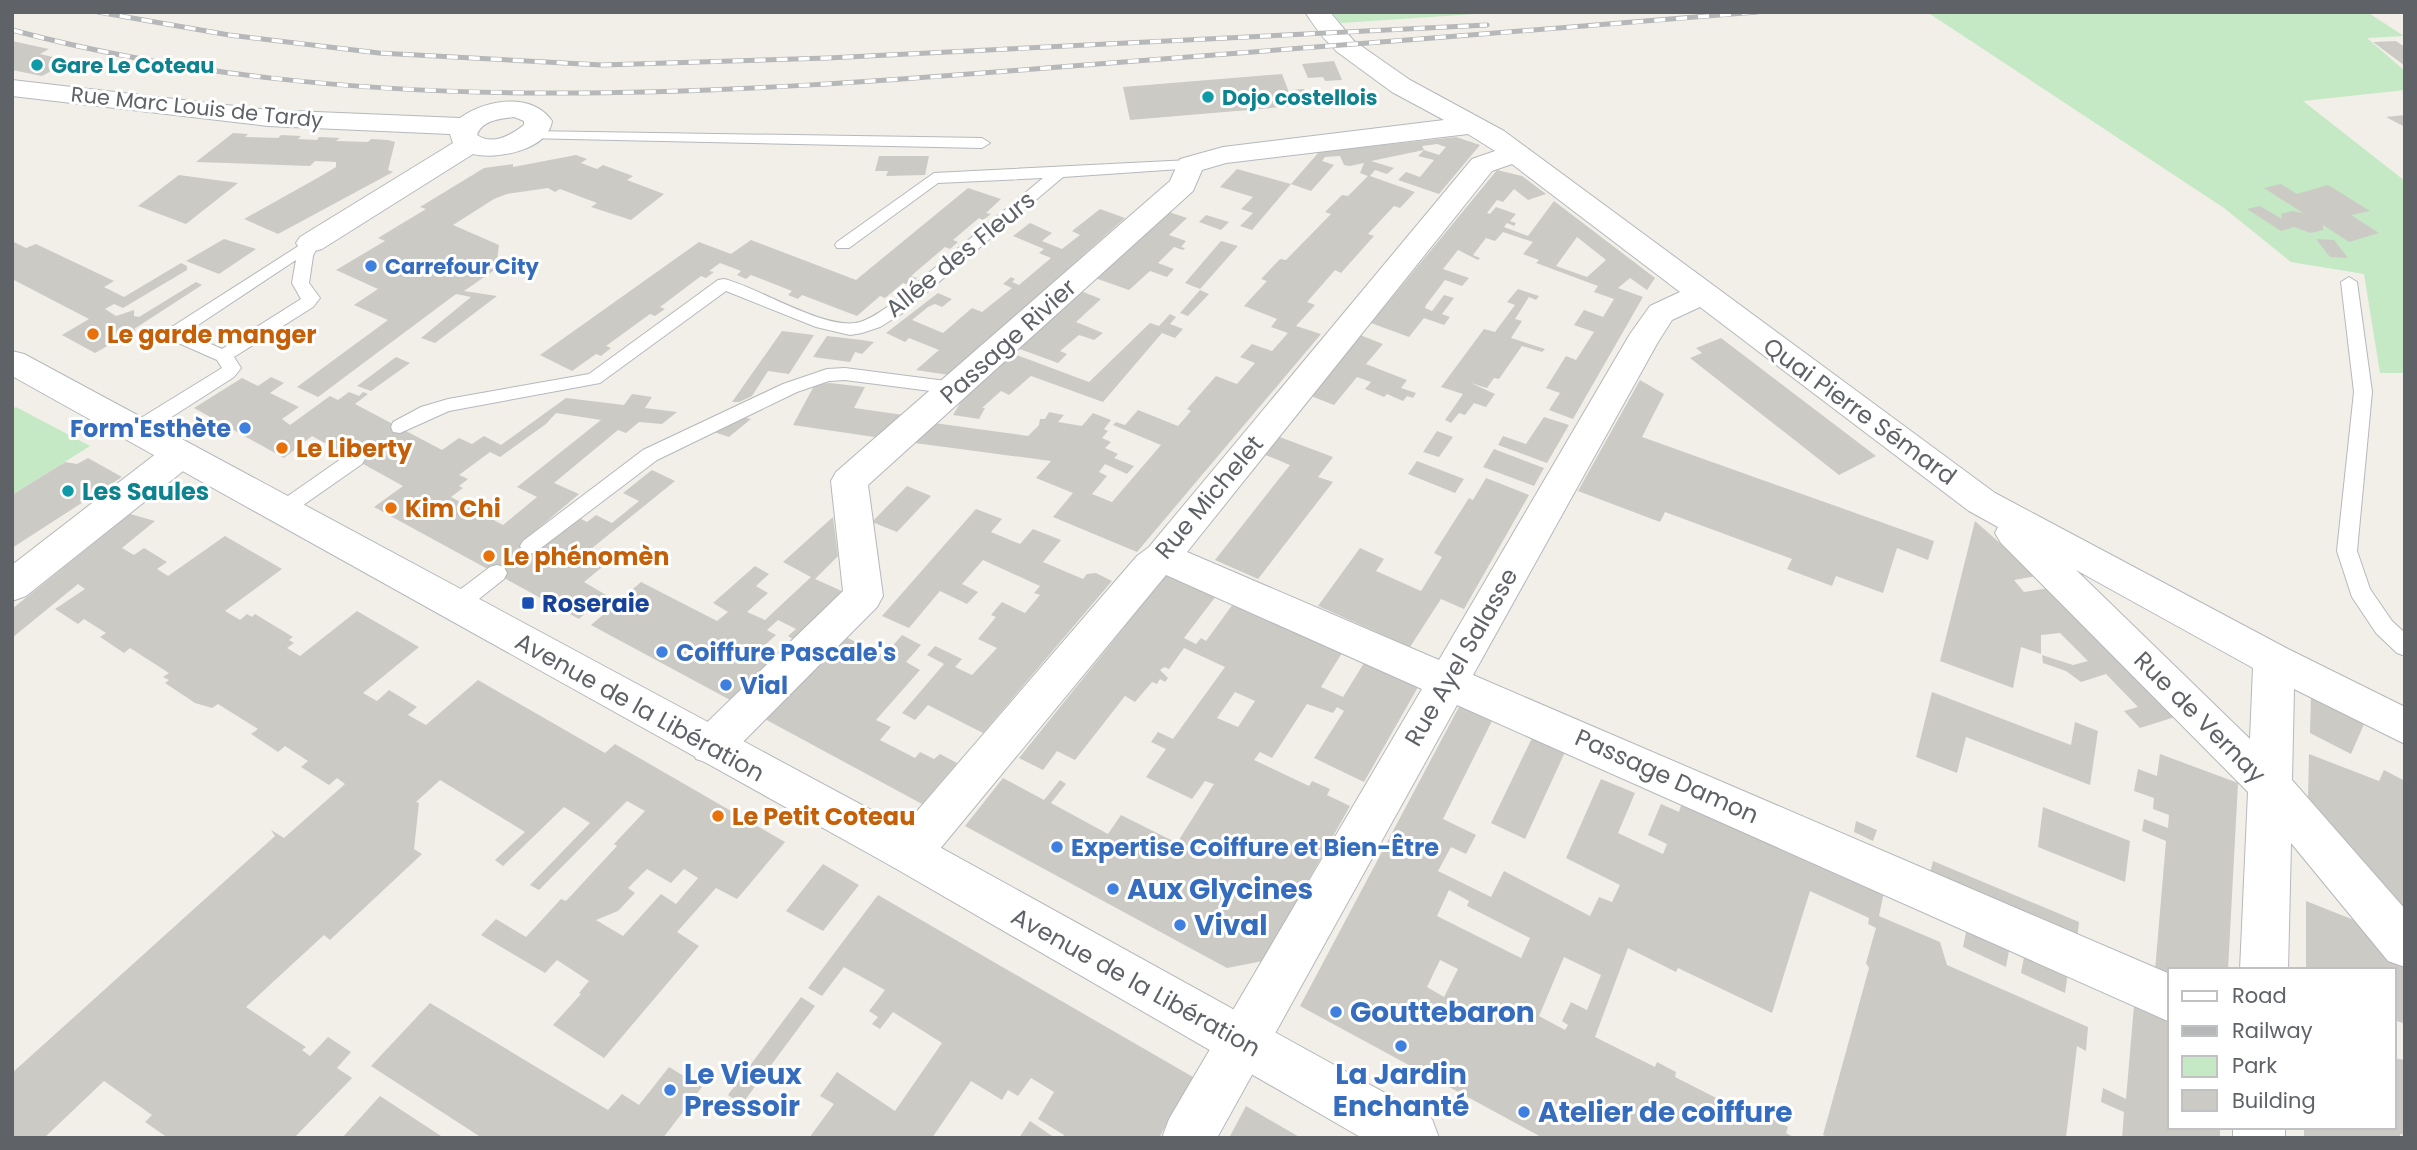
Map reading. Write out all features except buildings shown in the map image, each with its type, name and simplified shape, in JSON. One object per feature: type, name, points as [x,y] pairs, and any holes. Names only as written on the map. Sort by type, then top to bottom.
[{"type":"street","name":"Quai Pierre Sémard","points":[[1317,12],[1345,46],[1401,86],[1472,125],[1515,153],[1982,502],[2274,660],[2405,727]]},
{"type":"street","name":"Rue Marc Louis de Tardy","points":[[12,88],[268,118],[469,135]]},
{"type":"street","points":[[311,243],[469,135],[475,120],[500,110],[526,111],[538,121],[537,128],[529,135]]},
{"type":"street","points":[[1190,165],[1223,155],[1472,125]]},
{"type":"street","name":"Rue Michelet","points":[[909,853],[1151,566],[1162,557],[1482,164],[1515,153]]},
{"type":"street","name":"Passage Rivier","points":[[711,746],[863,596],[849,481],[1183,185],[1190,165]]},
{"type":"street","name":"Rue Ayel Salasse","points":[[1188,1138],[1241,1041],[1661,313],[1701,293]]},
{"type":"street","name":"Avenue de la Libération","points":[[12,362],[909,853],[1413,1138]]},
{"type":"street","points":[[12,586],[179,455]]},
{"type":"street","name":"Rue de Vernay","points":[[1982,502],[2269,785],[2405,945]]},
{"type":"street","name":"Passage Damon","points":[[1162,557],[2168,997]]},
{"type":"street","points":[[2264,968],[2274,660]]},
{"type":"lane","points":[[529,135],[982,143]]},
{"type":"lane","name":"Allée des Fleurs","points":[[843,245],[934,178],[1190,165]]},
{"type":"lane","name":"Allée des Fleurs","points":[[400,427],[428,411],[448,405],[594,379],[724,284],[831,327],[864,327],[895,310],[1059,173]]},
{"type":"lane","points":[[223,356],[311,298],[300,283],[305,256],[311,243]]},
{"type":"lane","points":[[138,429],[232,368],[223,356],[173,334],[311,243]]},
{"type":"lane","points":[[2349,282],[2363,392],[2347,551],[2360,591],[2384,627],[2405,647]]},
{"type":"lane","points":[[530,546],[650,455],[790,388],[827,375],[845,374],[954,388]]},
{"type":"lane","points":[[282,510],[355,459]]},
{"type":"lane","points":[[457,604],[497,573]]},
{"type":"green space","points":[[1332,12],[1504,12],[1341,23]]},
{"type":"green space","points":[[1927,12],[2367,12],[2404,36],[2367,38],[2405,71],[2405,90],[2303,101],[2405,181],[2405,373],[2380,373],[2364,274],[2291,262],[2224,208]]},
{"type":"green space","points":[[16,407],[90,446],[12,495],[12,409]]},
{"type":"railway","points":[[98,12],[229,35],[379,53],[602,65],[828,58],[1487,25]]},
{"type":"railway","points":[[12,30],[142,59],[274,78],[406,89],[540,93],[807,85],[1757,12]]},
{"type":"place","name":"Gare Le Coteau","points":[[37,65]]},
{"type":"place","name":"Dojo costellois","points":[[1208,97]]},
{"type":"place","name":"Carrefour City","points":[[371,266]]},
{"type":"place","name":"Le garde manger","points":[[93,334]]},
{"type":"place","name":"Form'Esthète","points":[[245,428]]},
{"type":"place","name":"Le Liberty","points":[[282,448]]},
{"type":"place","name":"Les Saules","points":[[68,491]]},
{"type":"place","name":"Kim Chi","points":[[391,508]]},
{"type":"place","name":"Le phénomèn","points":[[489,556]]},
{"type":"place","name":"Roseraie","points":[[528,603]]},
{"type":"place","name":"Coiffure Pascale's","points":[[662,652]]},
{"type":"place","name":"Vial","points":[[726,685]]},
{"type":"place","name":"Le Petit Coteau","points":[[718,816]]},
{"type":"place","name":"Expertise Coiffure et Bien-Être","points":[[1057,847]]},
{"type":"place","name":"Aux Glycines","points":[[1113,889]]},
{"type":"place","name":"Vival","points":[[1180,925]]},
{"type":"place","name":"Gouttebaron","points":[[1336,1012]]},
{"type":"place","name":"La Jardin Enchanté","points":[[1401,1046]]},
{"type":"place","name":"Le Vieux Pressoir","points":[[670,1090]]},
{"type":"place","name":"Atelier de coiffure","points":[[1524,1112]]}]
